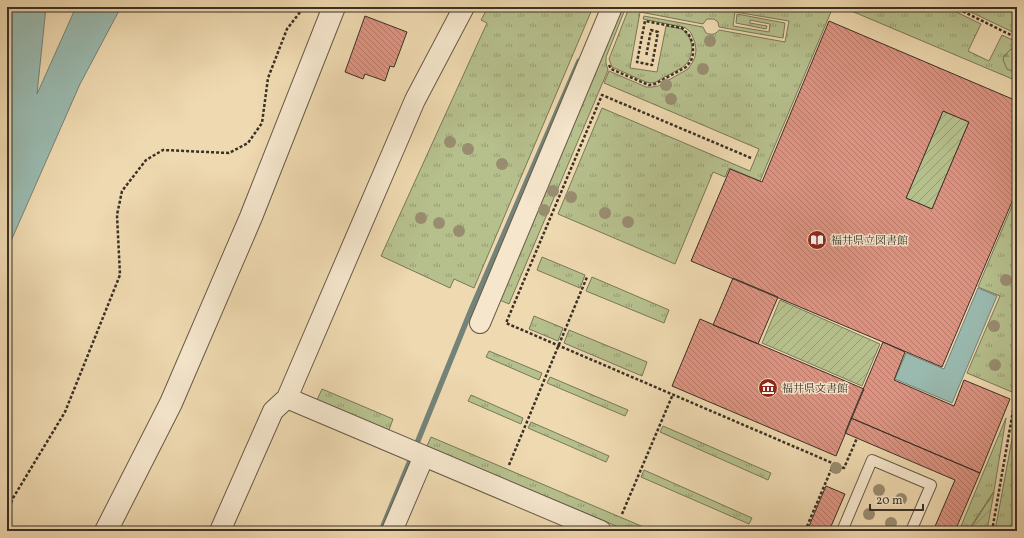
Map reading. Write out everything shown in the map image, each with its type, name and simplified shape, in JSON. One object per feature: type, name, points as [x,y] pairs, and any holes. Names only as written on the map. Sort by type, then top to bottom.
[{"type":"street","points":[[106,531],[171,403],[251,217],[334,7]]},
{"type":"street","points":[[220,531],[273,411],[287,398],[415,100],[464,7]]},
{"type":"street","points":[[480,323],[612,7]]},
{"type":"street","points":[[287,398],[601,531]]},
{"type":"street","points":[[392,531],[416,453]]},
{"type":"lane","points":[[842,531],[872,460],[931,485],[911,531]]},
{"type":"path","points":[[7,512],[13,498],[65,412],[120,275],[117,215],[122,191],[146,160],[163,150],[229,153],[248,143],[262,124],[268,78],[287,29],[304,7]]},
{"type":"path","points":[[955,7],[1017,38]]},
{"type":"path","points":[[607,61],[611,69],[646,84],[655,84],[686,67],[694,52],[692,39],[682,28],[645,21],[637,62],[652,65],[658,32],[651,30],[646,57]]},
{"type":"path","points":[[751,158],[602,95],[506,323],[844,468],[857,438]]},
{"type":"path","points":[[508,465],[587,277]]},
{"type":"path","points":[[992,531],[1017,390]]},
{"type":"path","points":[[622,514],[673,394]]},
{"type":"path","points":[[805,531],[834,463]]},
{"type":"green space","points":[[488,7],[593,7],[474,288],[454,279],[450,288],[381,256],[487,23],[481,20]]},
{"type":"green space","points":[[618,7],[626,7],[606,57],[608,70],[509,304],[495,298]]},
{"type":"green space","points":[[631,7],[833,7],[760,181],[729,168],[725,177],[713,172],[675,264],[558,214],[602,108],[750,171],[759,149],[604,83],[609,71],[646,87],[652,87],[658,86],[688,69],[692,63],[695,57],[695,43],[691,33],[686,28],[643,19],[644,16],[703,27],[706,33],[710,34],[714,34],[719,30],[785,42],[789,21],[735,12],[733,26],[769,32],[770,24],[750,20],[750,23],[767,26],[766,29],[736,23],[737,14],[785,23],[783,38],[719,27],[718,22],[714,19],[707,19],[703,24],[640,12],[630,68],[657,72],[666,26],[679,28],[685,32],[689,36],[692,46],[692,51],[685,65],[656,82],[651,83],[612,67],[609,59],[627,13]]},
{"type":"green space","points":[[842,7],[946,7],[981,24],[968,51],[989,61],[1002,35],[1017,42],[1017,81]]},
{"type":"green space","points":[[960,7],[1017,7],[1017,34]]},
{"type":"green space","points":[[1011,49],[1017,49],[1017,73],[1007,69],[1003,60],[1004,56]]},
{"type":"green space","points":[[943,111],[969,122],[932,209],[906,198]]},
{"type":"green space","points":[[1017,194],[1017,363],[1012,392],[967,373],[1000,296],[978,287]]},
{"type":"green space","points":[[542,257],[585,275],[580,288],[537,270]]},
{"type":"green space","points":[[592,277],[669,310],[664,323],[586,291]]},
{"type":"green space","points":[[780,300],[880,344],[862,386],[762,343]]},
{"type":"green space","points":[[534,316],[563,328],[558,341],[529,329]]},
{"type":"green space","points":[[569,330],[647,362],[642,376],[564,343]]},
{"type":"green space","points":[[489,351],[542,373],[539,380],[486,357]]},
{"type":"green space","points":[[550,377],[628,410],[625,416],[547,383]]},
{"type":"green space","points":[[322,389],[393,419],[389,430],[317,400]]},
{"type":"green space","points":[[471,395],[523,418],[521,424],[468,401]]},
{"type":"green space","points":[[1017,412],[1017,531],[995,531]]},
{"type":"green space","points":[[1006,418],[994,491],[968,531],[959,531]]},
{"type":"green space","points":[[531,422],[609,456],[606,462],[528,428]]},
{"type":"green space","points":[[663,426],[771,473],[768,480],[660,432]]},
{"type":"green space","points":[[431,437],[653,531],[628,531],[427,446]]},
{"type":"green space","points":[[644,470],[752,518],[749,524],[641,477]]},
{"type":"green space","points":[[994,492],[987,531],[969,531]]},
{"type":"water","points":[[7,7],[46,7],[37,94],[76,7],[121,7],[80,84],[7,250]]},
{"type":"water","points":[[978,288],[997,296],[952,403],[895,379],[906,353],[944,369]]},
{"type":"building","points":[[365,16],[407,32],[394,67],[390,66],[385,81],[365,74],[363,79],[345,72]]},
{"type":"building","points":[[829,21],[1017,101],[1017,190],[942,367],[691,261],[730,169],[762,182]],"holes":[[[943,111],[969,122],[932,209],[906,198]]]},
{"type":"building","points":[[733,278],[778,297],[758,344],[713,325]]},
{"type":"building","name":"福井県文書館","points":[[700,319],[864,389],[836,456],[672,386]]},
{"type":"building","points":[[883,342],[905,352],[894,380],[954,406],[964,380],[1010,399],[980,473],[851,418]]},
{"type":"building","points":[[851,418],[980,473],[955,531],[933,531],[955,480],[845,433]]},
{"type":"building","points":[[826,486],[845,494],[829,531],[807,531]]},
{"type":"waterway","points":[[415,448],[471,310],[579,61]]},
{"type":"waterway","points":[[381,531],[412,456]]},
{"type":"place","name":"福井県立図書館","points":[[817,240]]},
{"type":"place","name":"福井県文書館","points":[[768,388]]}]
